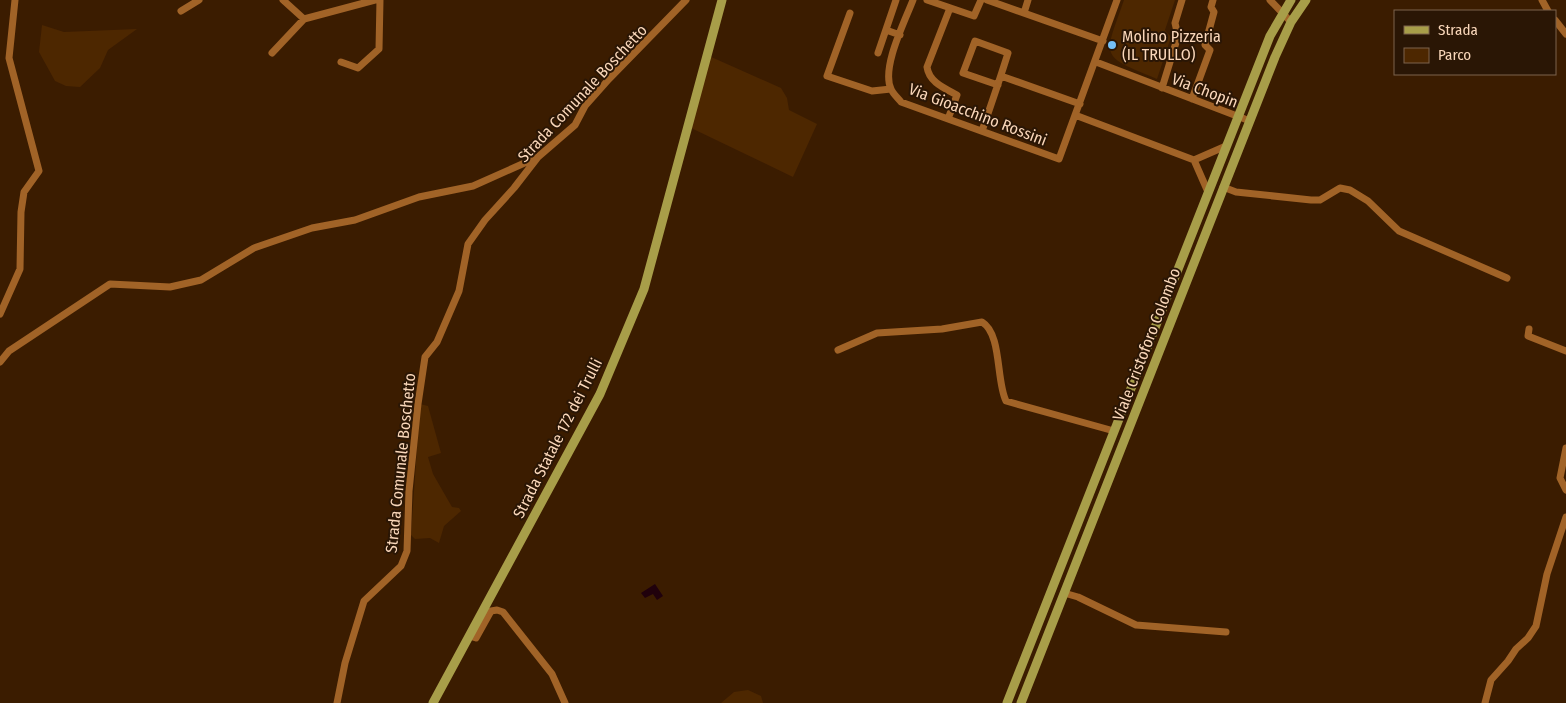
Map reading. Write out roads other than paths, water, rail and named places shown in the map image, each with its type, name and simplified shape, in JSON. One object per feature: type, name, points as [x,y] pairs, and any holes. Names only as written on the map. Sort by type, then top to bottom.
[{"type":"main road","name":"Strada Statale 172 dei Trulli","points":[[433,703],[600,394],[644,289],[722,0]]},
{"type":"main road","name":"Viale Cristoforo Colombo","points":[[1007,703],[1237,117],[1281,14],[1291,0]]},
{"type":"main road","name":"Viale Cristoforo Colombo","points":[[1021,703],[1250,121],[1291,22],[1306,0]]},
{"type":"street","points":[[0,314],[20,269],[21,212],[24,192],[39,171],[9,58],[15,0]]},
{"type":"street","points":[[181,11],[199,0]]},
{"type":"street","points":[[283,0],[304,19]]},
{"type":"street","points":[[272,53],[304,19],[375,0]]},
{"type":"street","points":[[341,62],[358,68],[379,49],[380,0]]},
{"type":"street","name":"Strada Comunale Boschetto","points":[[337,703],[345,663],[364,601],[401,566],[407,551],[410,481],[418,404],[426,357],[437,342],[459,291],[468,244],[484,220],[514,188],[538,157],[575,125],[585,106],[686,0]]},
{"type":"street","points":[[878,53],[896,0]]},
{"type":"street","points":[[850,13],[827,76],[872,92],[891,89],[888,75],[913,0]]},
{"type":"street","points":[[927,0],[974,16],[981,0]]},
{"type":"street","points":[[987,0],[1103,41]]},
{"type":"street","points":[[1024,13],[1028,0]]},
{"type":"street","points":[[1116,0],[1096,62],[1075,115],[1194,160],[1226,146]]},
{"type":"street","points":[[1162,88],[1178,36],[1175,23],[1182,0]]},
{"type":"street","points":[[1192,99],[1210,50],[1205,46],[1214,12],[1211,7],[1213,0]]},
{"type":"street","points":[[1270,0],[1281,14],[1291,22]]},
{"type":"street","points":[[948,119],[957,95],[934,81],[928,75],[926,67],[950,8]]},
{"type":"street","points":[[1556,21],[1566,34]]},
{"type":"street","points":[[886,30],[900,35]]},
{"type":"street","points":[[982,131],[998,85],[1008,54],[975,41],[963,73],[998,85]]},
{"type":"street","name":"Via Chopin","points":[[1096,62],[1250,121]]},
{"type":"street","points":[[1001,76],[1080,104]]},
{"type":"street","name":"Via Gioacchino Rossini","points":[[891,89],[901,102],[1059,159],[1075,115]]},
{"type":"street","points":[[0,362],[9,351],[110,284],[170,287],[201,280],[254,248],[312,228],[355,220],[419,197],[473,186],[538,157]]},
{"type":"street","points":[[1194,160],[1208,192]]},
{"type":"street","points":[[1224,187],[1236,192],[1311,200],[1320,200],[1340,188],[1350,190],[1368,201],[1399,231],[1507,278]]},
{"type":"street","points":[[838,350],[877,333],[942,329],[982,322],[986,325],[995,348],[1006,401],[1114,431]]},
{"type":"street","points":[[1529,329],[1528,336],[1532,339],[1566,351]]},
{"type":"street","points":[[1135,379],[1146,383]]},
{"type":"street","points":[[1566,448],[1560,478],[1566,490]]},
{"type":"street","points":[[1485,703],[1491,680],[1508,661],[1516,648],[1528,638],[1536,626],[1547,574],[1566,517]]},
{"type":"street","points":[[1064,593],[1078,596],[1136,625],[1226,632]]},
{"type":"street","points":[[470,636],[476,638],[492,611],[503,612],[552,674],[565,703]]},
{"type":"place","name":"Molino Pizzeria (IL TRULLO)","points":[[1112,45]]}]
